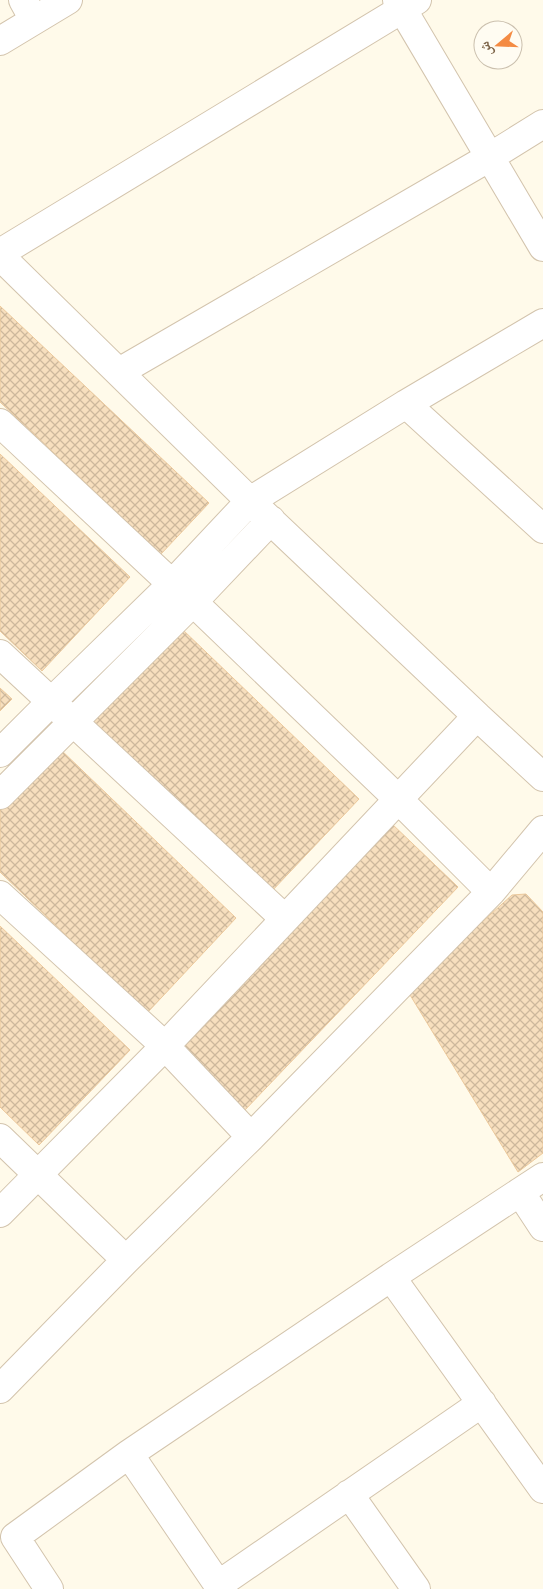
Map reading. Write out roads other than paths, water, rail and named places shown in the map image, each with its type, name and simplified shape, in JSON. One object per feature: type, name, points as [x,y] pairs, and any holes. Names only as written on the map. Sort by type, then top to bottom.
[{"type":"street","points":[[0,41],[29,10],[68,0]]},
{"type":"street","points":[[543,246],[490,157],[405,3],[0,254],[250,501],[476,716],[543,777]]},
{"type":"street","points":[[119,372],[490,157],[543,124]]},
{"type":"street","points":[[0,753],[172,584],[250,501],[406,404],[543,323]]},
{"type":"street","points":[[406,404],[543,529]]},
{"type":"street","points":[[0,423],[172,584],[194,602],[398,799],[491,892]]},
{"type":"street","points":[[0,795],[72,721],[194,602],[271,520]]},
{"type":"street","points":[[0,654],[285,919]]},
{"type":"street","points":[[0,1213],[165,1046],[476,716]]},
{"type":"street","points":[[2,1382],[251,1137],[491,892],[543,830]]},
{"type":"street","points":[[0,895],[165,1046],[251,1137]]},
{"type":"street","points":[[0,1138],[126,1260]]},
{"type":"street","points":[[49,1589],[7,1542],[129,1454],[543,1177]]},
{"type":"street","points":[[520,1192],[543,1227]]},
{"type":"street","points":[[392,1277],[543,1488]]},
{"type":"street","points":[[129,1454],[219,1587],[349,1494],[482,1403]]},
{"type":"street","points":[[349,1494],[416,1589]]}]
